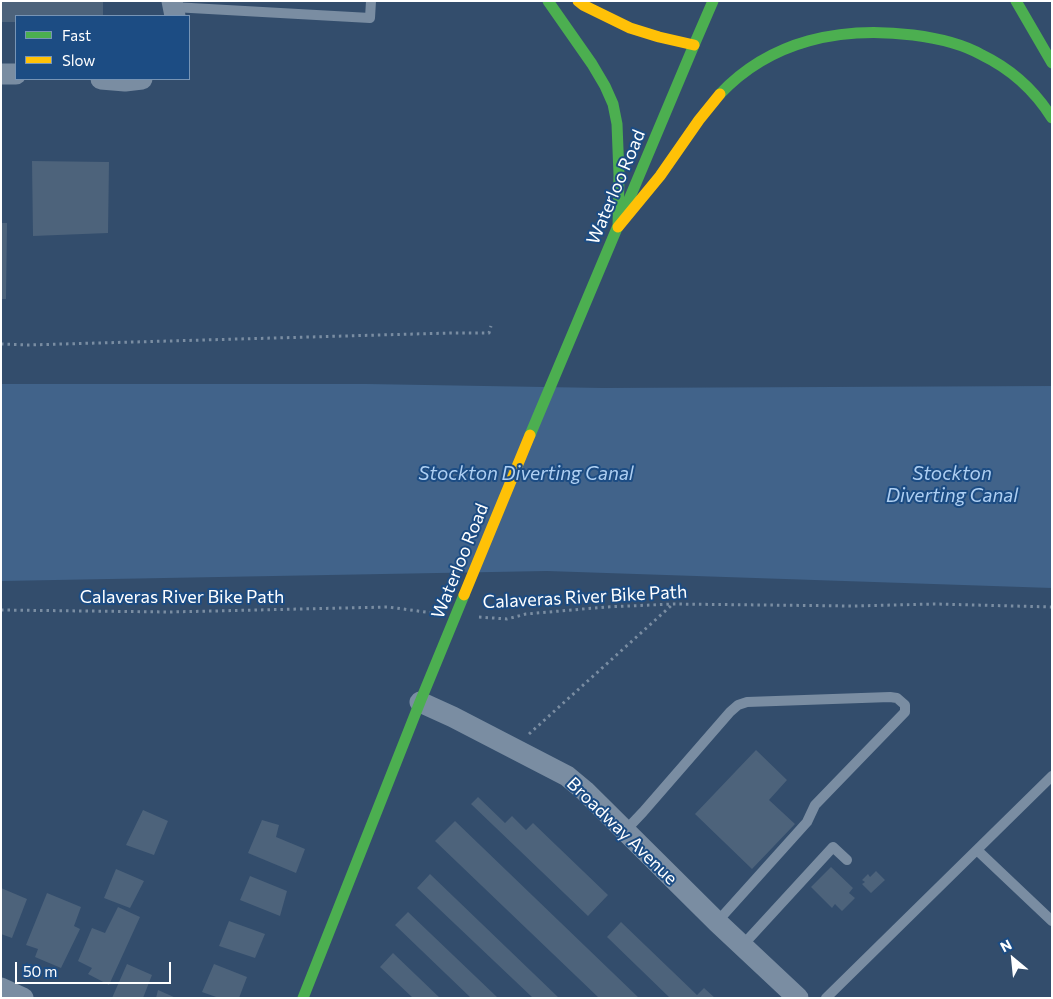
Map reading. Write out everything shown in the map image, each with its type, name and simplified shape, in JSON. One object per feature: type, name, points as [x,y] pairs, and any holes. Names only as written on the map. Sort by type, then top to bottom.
[{"type":"main road","points":[[548,1],[592,64],[613,104],[618,133],[618,227]]},
{"type":"main road","points":[[578,1],[630,28],[694,45]]},
{"type":"main road","name":"Waterloo Road","points":[[302,998],[475,567],[713,1]]},
{"type":"main road","points":[[1016,1],[1052,63]]},
{"type":"main road","points":[[618,227],[664,170],[717,96],[738,76],[777,52],[824,37],[851,33],[884,32],[932,38],[958,45],[982,54],[1004,68],[1024,84],[1052,118]]},
{"type":"street","points":[[1,74],[15,74]]},
{"type":"street","points":[[113,80],[134,80]]},
{"type":"street","name":"Broadway Avenue","points":[[420,702],[567,776],[585,791],[717,922],[798,998]]},
{"type":"street","points":[[1,988],[24,998]]},
{"type":"lane","points":[[173,8],[370,18],[371,1]]},
{"type":"lane","points":[[625,831],[738,705],[747,702],[890,697],[897,698],[905,705],[905,712],[814,805],[808,822],[717,922]]},
{"type":"lane","points":[[826,998],[1052,776]]},
{"type":"lane","points":[[742,946],[833,847],[847,860]]},
{"type":"lane","points":[[977,850],[1052,921]]},
{"type":"path","points":[[1,344],[28,345],[489,333],[491,326]]},
{"type":"path","points":[[513,748],[673,604]]},
{"type":"path","name":"Calaveras River Bike Path","points":[[1,610],[169,612],[388,608],[456,616],[507,619],[526,614],[606,607],[673,604],[852,606],[935,604],[1052,607]]},
{"type":"water","name":"Stockton Diverting Canal","points":[[1,384],[367,384],[603,388],[1052,386],[1052,588],[547,571],[1,581]]},
{"type":"building","points":[[1,1],[103,1],[103,15],[15,15],[15,22],[1,22]]},
{"type":"building","points":[[32,161],[109,162],[108,233],[33,236]]},
{"type":"building","points":[[1,223],[7,223],[6,299],[1,299]]},
{"type":"building","points":[[756,750],[787,780],[769,800],[795,824],[752,869],[695,814]]},
{"type":"building","points":[[478,797],[505,823],[512,816],[526,830],[533,823],[608,895],[588,916],[471,804]]},
{"type":"building","points":[[143,810],[168,821],[154,855],[126,845]]},
{"type":"building","points":[[262,820],[279,825],[276,837],[305,849],[296,873],[248,853]]},
{"type":"building","points":[[455,821],[639,998],[599,998],[435,841]]},
{"type":"building","points":[[831,867],[853,888],[849,893],[855,898],[842,911],[835,904],[832,908],[811,887]]},
{"type":"building","points":[[116,869],[144,881],[130,908],[104,898]]},
{"type":"building","points":[[876,871],[885,880],[871,893],[862,884],[865,882],[862,880],[868,874],[870,877]]},
{"type":"building","points":[[430,874],[559,998],[533,998],[417,888]]},
{"type":"building","points":[[250,876],[287,891],[280,916],[240,900]]},
{"type":"building","points":[[1,888],[27,899],[12,938],[1,934]]},
{"type":"building","points":[[47,893],[81,907],[74,926],[80,929],[61,968],[35,957],[38,949],[26,945]]},
{"type":"building","points":[[118,907],[140,917],[109,985],[88,974],[92,968],[78,961],[92,928],[105,933]]},
{"type":"building","points":[[408,912],[498,998],[471,998],[395,925]]},
{"type":"building","points":[[229,921],[265,934],[255,958],[219,946]]},
{"type":"building","points":[[621,922],[697,995],[704,988],[715,998],[670,998],[607,937]]},
{"type":"building","points":[[393,953],[440,998],[413,998],[380,967]]},
{"type":"building","points":[[127,964],[152,975],[143,998],[112,998]]},
{"type":"building","points":[[214,964],[247,977],[239,998],[219,998],[202,992]]},
{"type":"building","points":[[158,990],[176,998],[156,998]]},
{"type":"traffic: fast","points":[[548,1],[592,64],[613,104],[617,124],[619,175],[618,227]]},
{"type":"traffic: fast","points":[[694,45],[713,1]]},
{"type":"traffic: fast","points":[[1016,1],[1052,63]]},
{"type":"traffic: fast","points":[[720,94],[740,76],[784,49],[834,35],[886,33],[940,39],[974,51],[1003,67],[1022,82],[1052,118]]},
{"type":"traffic: fast","points":[[530,435],[694,45]]},
{"type":"traffic: fast","points":[[303,998],[464,595]]},
{"type":"traffic: slow","points":[[578,1],[630,28],[694,45]]},
{"type":"traffic: slow","points":[[618,227],[660,176],[699,120],[720,94]]},
{"type":"traffic: slow","points":[[464,595],[530,435]]}]
